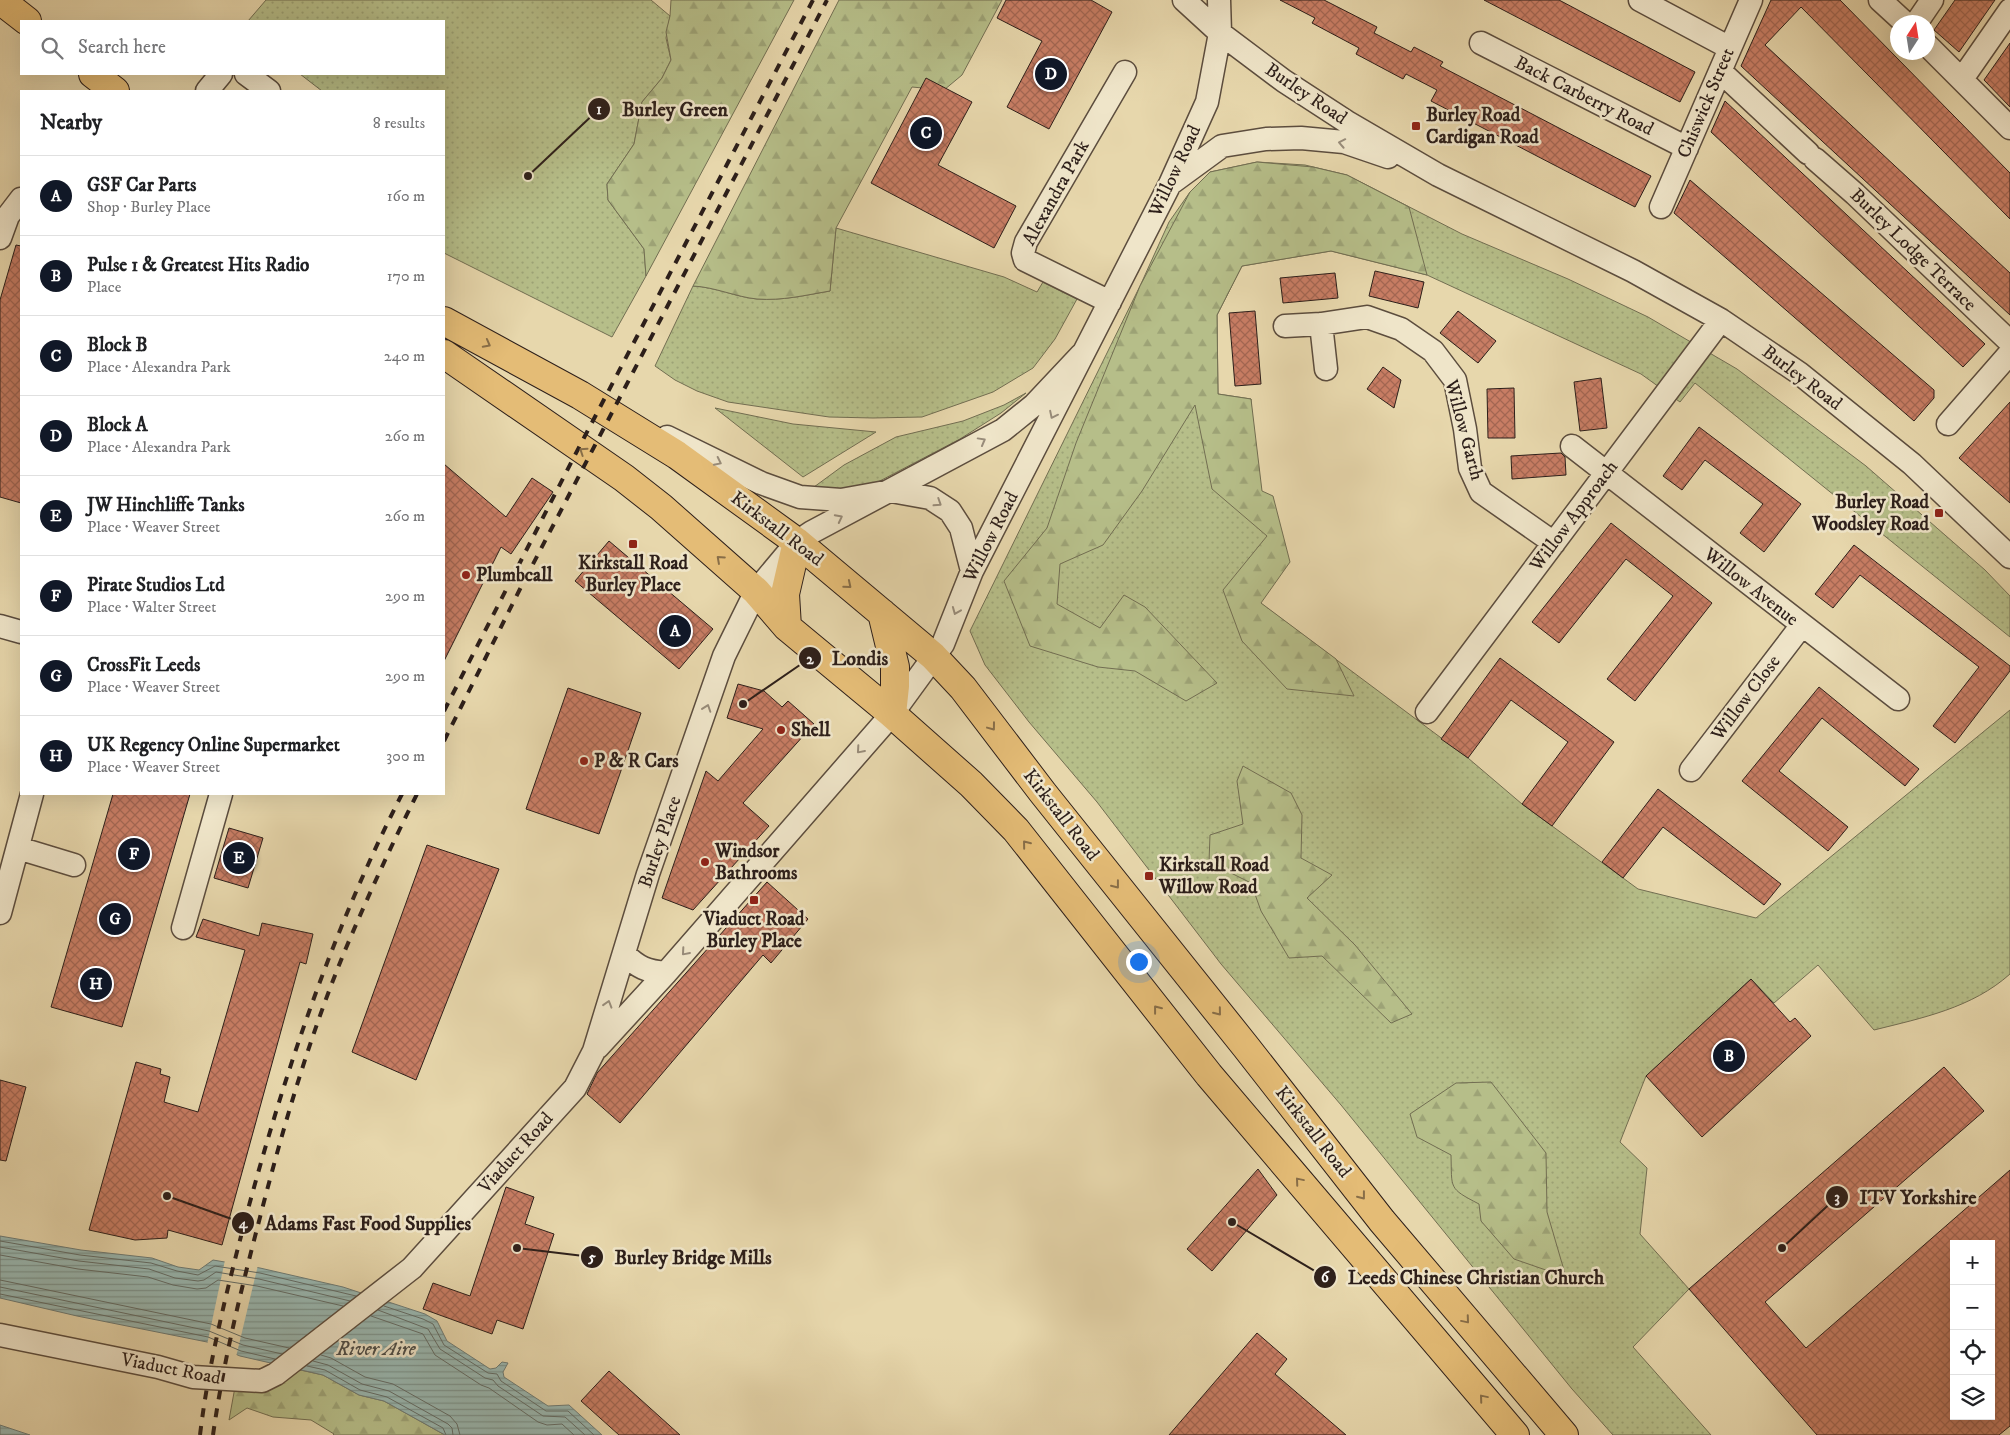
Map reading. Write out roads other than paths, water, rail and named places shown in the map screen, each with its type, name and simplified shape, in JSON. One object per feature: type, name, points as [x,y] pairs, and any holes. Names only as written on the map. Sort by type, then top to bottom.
[{"type":"main road","points":[[0,0],[26,20]]},
{"type":"main road","name":"Kirkstall Road","points":[[445,322],[580,395],[676,455],[797,542],[933,656],[963,688],[1043,793],[1252,1054],[1382,1221],[1564,1435]]},
{"type":"main road","points":[[445,355],[624,478],[661,507],[756,591],[787,627],[892,714],[971,784],[1016,830],[1209,1075],[1515,1435]]},
{"type":"main road","points":[[787,627],[785,594],[797,542]]},
{"type":"main road","points":[[882,613],[895,667],[892,714]]},
{"type":"street","name":"Burley Road","points":[[1184,0],[1220,32],[1284,81],[1347,122],[1438,175],[1457,198],[1488,216],[1521,230],[1566,238],[1721,320],[1799,373],[1912,464],[2010,557]]},
{"type":"street","name":"Willow Road","points":[[892,714],[943,644],[972,571],[1048,426],[1081,355],[1170,184],[1207,102],[1220,32],[1219,0]]},
{"type":"street","points":[[1640,0],[1670,7],[1730,48]]},
{"type":"street","name":"Chiswick Street","points":[[1661,207],[1751,0]]},
{"type":"street","points":[[1880,0],[1896,15]]},
{"type":"street","points":[[1922,15],[1932,0]]},
{"type":"street","points":[[1962,79],[2010,10]]},
{"type":"street","name":"Back Carberry Road","points":[[1481,43],[1686,148]]},
{"type":"street","points":[[1935,53],[2010,128]]},
{"type":"street","name":"Burley Lodge Terrace","points":[[1720,71],[1855,194],[2010,342]]},
{"type":"street","name":"Alexandra Park","points":[[1110,302],[1025,260],[1023,253],[1026,242],[1125,72]]},
{"type":"street","points":[[208,90],[220,75]]},
{"type":"street","points":[[247,75],[268,90]]},
{"type":"street","points":[[1170,184],[1222,146],[1266,139],[1301,138],[1344,142],[1438,175]]},
{"type":"street","points":[[0,238],[8,216],[20,200]]},
{"type":"street","name":"Willow Garth","points":[[1285,326],[1321,324],[1367,317],[1401,329],[1433,351],[1455,380],[1465,429],[1470,468],[1481,492],[1554,543]]},
{"type":"street","name":"Willow Approach","points":[[1427,712],[1721,320]]},
{"type":"street","points":[[1321,324],[1326,369]]},
{"type":"street","points":[[1948,424],[2010,353]]},
{"type":"street","name":"Willow Road","points":[[797,542],[812,532],[1004,430],[1034,405],[1081,355]]},
{"type":"street","points":[[580,395],[761,483],[800,497],[841,500],[891,491],[930,498],[950,511],[961,528],[972,571]]},
{"type":"street","points":[[1572,446],[1606,473]]},
{"type":"street","name":"Willow Avenue","points":[[1606,473],[1898,699]]},
{"type":"street","name":"Burley Place","points":[[594,1051],[648,874],[724,656],[756,591],[797,542]]},
{"type":"street","name":"Willow Close","points":[[1691,770],[1802,625]]},
{"type":"street","points":[[0,626],[20,632]]},
{"type":"street","points":[[594,1051],[666,973],[892,714]]},
{"type":"street","points":[[0,913],[32,795]]},
{"type":"street","points":[[183,928],[221,795]]},
{"type":"street","points":[[18,848],[74,864]]},
{"type":"street","points":[[624,954],[637,966],[649,971],[666,973]]},
{"type":"street","name":"Viaduct Road","points":[[0,1335],[158,1367],[193,1377],[262,1381],[276,1374],[412,1268],[575,1088],[594,1051]]},
{"type":"water","name":"River Aire","points":[[0,1236],[81,1250],[152,1258],[178,1267],[199,1270],[213,1260],[260,1268],[343,1287],[425,1314],[437,1321],[447,1341],[490,1369],[496,1368],[502,1362],[508,1363],[503,1372],[504,1377],[548,1406],[569,1405],[602,1435],[445,1435],[384,1401],[359,1395],[323,1375],[240,1356],[207,1342],[77,1316],[0,1298]]},
{"type":"water","points":[[0,1425],[30,1435],[0,1435]]},
{"type":"railway","points":[[445,709],[575,455],[813,0]]},
{"type":"railway","points":[[445,739],[520,589],[827,0]]},
{"type":"railway","points":[[200,1435],[208,1379],[226,1296],[247,1213],[278,1105],[333,947],[377,844],[402,795]]},
{"type":"railway","points":[[213,1435],[238,1303],[267,1190],[297,1085],[320,1016],[346,948],[380,870],[417,795]]},
{"type":"place","name":"Block A","points":[[1051,74]]},
{"type":"place","name":"Burley Road Cardigan Road","points":[[1416,126]]},
{"type":"place","name":"Block B","points":[[926,133]]},
{"type":"place","name":"Burley Green","points":[[528,176]]},
{"type":"place","name":"Burley Road Woodsley Road","points":[[1939,513]]},
{"type":"place","name":"Kirkstall Road Burley Place","points":[[633,544]]},
{"type":"place","name":"Plumbcall","points":[[466,575]]},
{"type":"place","name":"GSF Car Parts","points":[[675,631]]},
{"type":"place","name":"Londis","points":[[743,704]]},
{"type":"place","name":"Shell","points":[[781,730]]},
{"type":"place","name":"P & R Cars","points":[[584,761]]},
{"type":"place","name":"Pirate Studios Ltd","points":[[134,854]]},
{"type":"place","name":"JW Hinchliffe Tanks","points":[[239,858]]},
{"type":"place","name":"Windsor Bathrooms","points":[[705,862]]},
{"type":"place","name":"Kirkstall Road Willow Road","points":[[1149,876]]},
{"type":"place","name":"Viaduct Road Burley Place","points":[[754,900]]},
{"type":"place","name":"CrossFit Leeds","points":[[115,919]]},
{"type":"place","name":"UK Regency Online Supermarket","points":[[96,984]]},
{"type":"place","name":"Pulse 1 & Greatest Hits Radio","points":[[1729,1056]]},
{"type":"place","name":"Adams Fast Food Supplies","points":[[167,1196]]},
{"type":"place","name":"Leeds Chinese Christian Church","points":[[1232,1222]]},
{"type":"place","name":"Burley Bridge Mills","points":[[517,1248]]},
{"type":"place","name":"ITV Yorkshire","points":[[1782,1248]]}]
